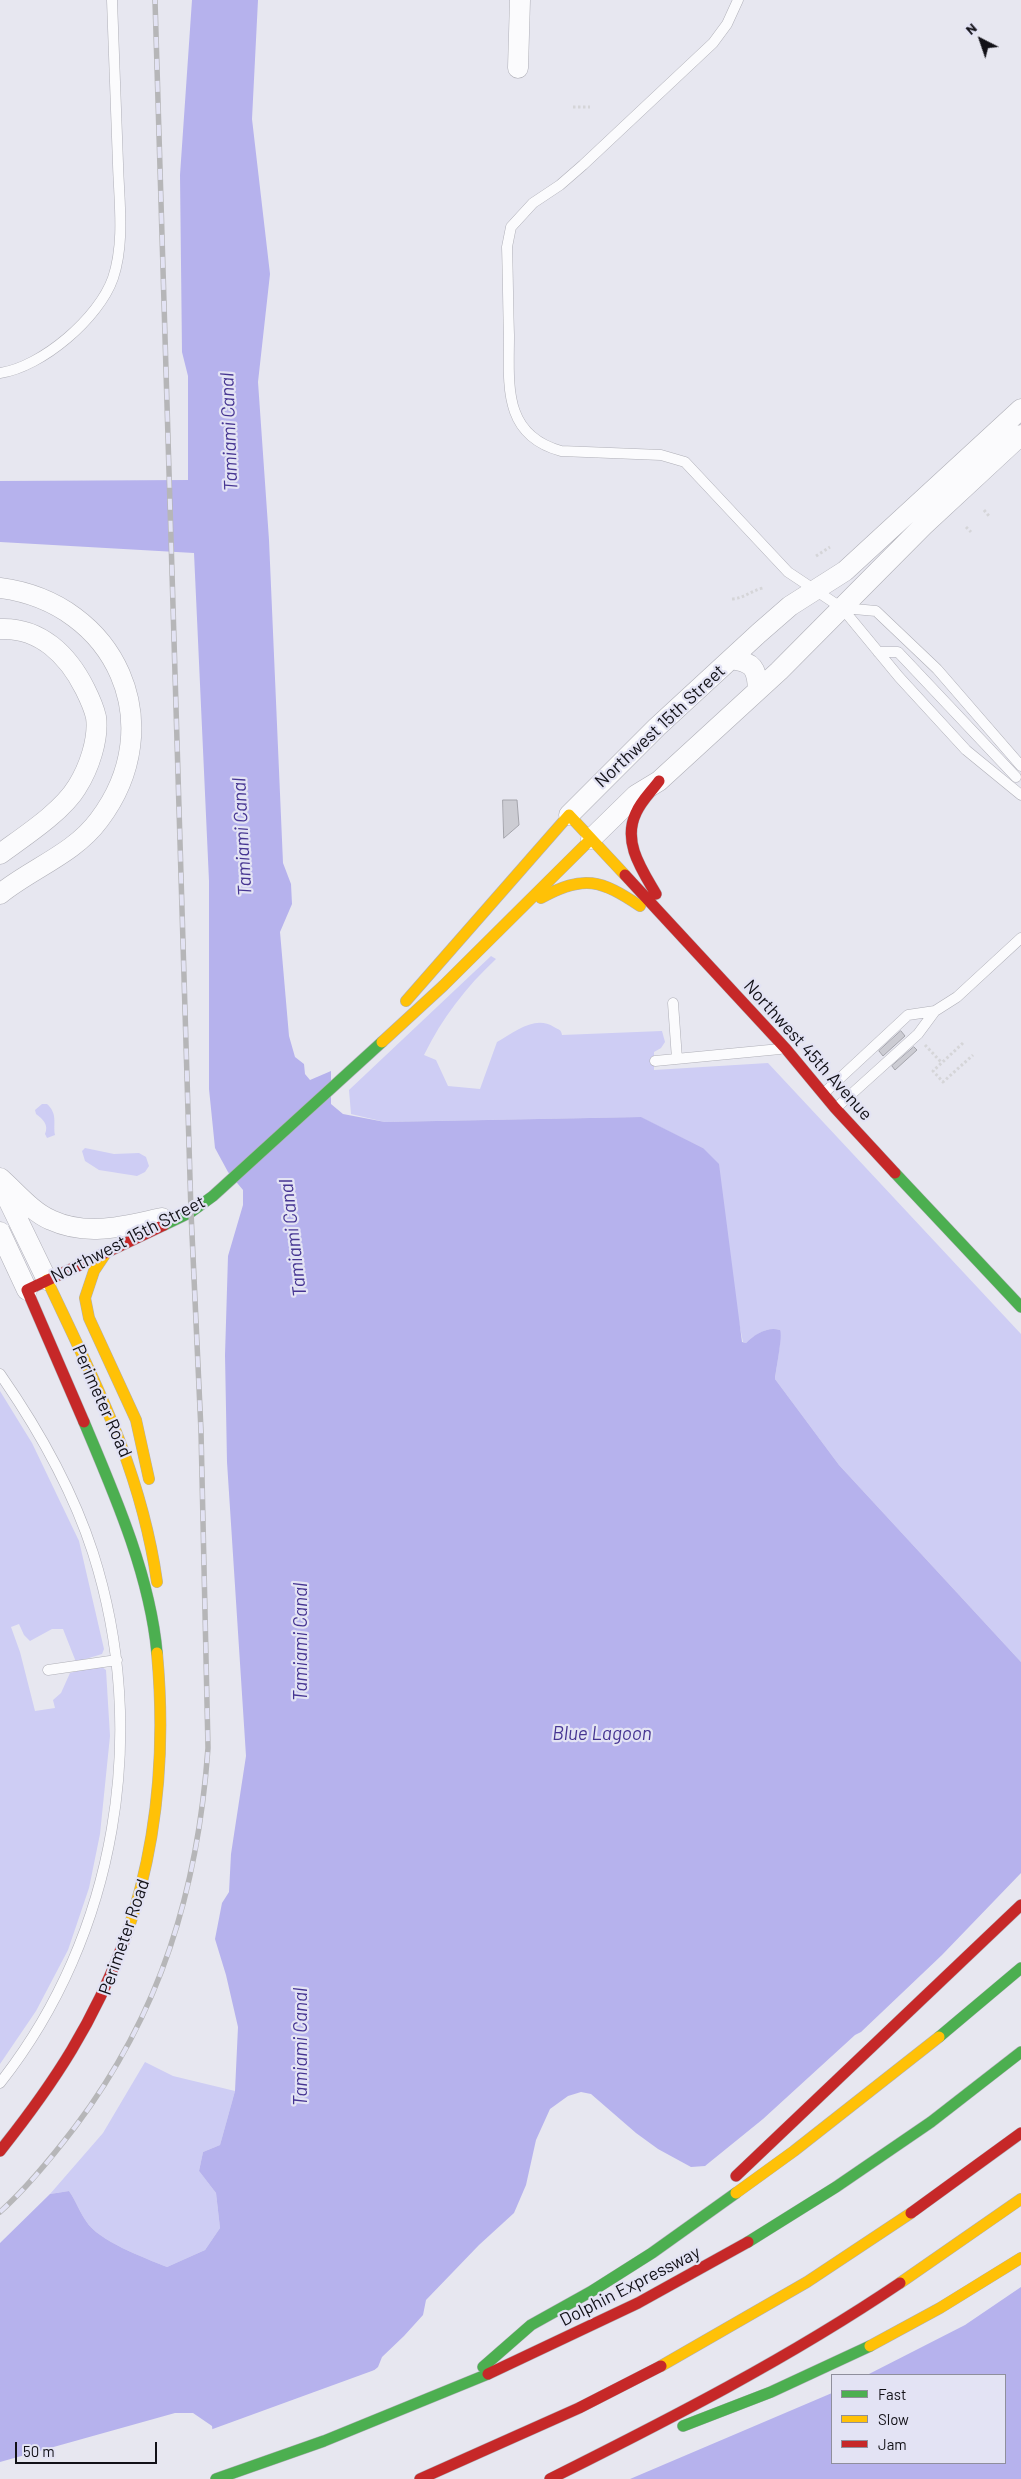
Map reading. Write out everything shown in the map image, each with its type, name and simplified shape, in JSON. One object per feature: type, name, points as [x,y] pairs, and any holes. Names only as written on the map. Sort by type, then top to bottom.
[{"type":"main road","points":[[659,781],[636,812],[631,826],[631,840],[640,867],[676,930]]},
{"type":"main road","name":"Northwest 45th Avenue","points":[[569,815],[786,1048],[835,1108],[1021,1307]]},
{"type":"main road","name":"Northwest 15th Street","points":[[337,1082],[569,815]]},
{"type":"main road","name":"Northwest 15th Street","points":[[27,1290],[191,1212],[213,1196],[443,986],[591,839]]},
{"type":"main road","points":[[514,914],[574,881],[589,881],[608,886],[676,930]]},
{"type":"main road","points":[[106,1253],[91,1277],[85,1298],[89,1318],[136,1420],[151,1488]]},
{"type":"main road","name":"Perimeter Road","points":[[0,2151],[42,2100],[88,2027],[115,1972],[138,1906],[149,1857],[161,1770],[162,1731],[155,1633],[158,1597],[156,1569],[142,1505],[117,1432],[47,1280]]},
{"type":"main road","name":"Perimeter Road","points":[[27,1290],[113,1489],[155,1633]]},
{"type":"main road","points":[[153,1506],[156,1569]]},
{"type":"main road","points":[[681,2233],[741,2170],[1021,1905]]},
{"type":"main road","points":[[460,2387],[531,2325],[615,2277],[681,2233],[878,2087],[1021,1968]]},
{"type":"main road","name":"Dolphin Expressway","points":[[216,2479],[306,2449],[460,2387],[695,2274],[754,2240],[888,2152],[1021,2052]]},
{"type":"main road","points":[[420,2479],[525,2435],[584,2407],[744,2320],[893,2227],[1021,2133]]},
{"type":"main road","points":[[550,2479],[748,2377],[799,2347],[902,2282],[1021,2199]]},
{"type":"main road","points":[[591,2459],[747,2404],[876,2344],[930,2315],[1021,2258]]},
{"type":"street","points":[[518,68],[520,0]]},
{"type":"street","name":"Northwest 15th Street","points":[[569,815],[657,727],[790,606],[845,571],[1021,409]]},
{"type":"street","name":"Northwest 15th Street","points":[[591,839],[636,796],[659,781],[758,690],[923,526],[1021,435]]},
{"type":"street","points":[[0,588],[40,597],[68,612],[88,628],[118,667],[127,691],[132,718],[128,762],[112,801],[99,820],[76,845],[36,867],[0,894]]},
{"type":"street","points":[[0,629],[16,629],[34,634],[48,643],[66,659],[78,676],[96,717],[94,744],[77,788],[43,822],[0,854]]},
{"type":"street","points":[[731,659],[745,661],[752,667],[757,675],[758,690]]},
{"type":"street","points":[[0,1178],[35,1210],[50,1220],[82,1229],[103,1230],[191,1212]]},
{"type":"street","name":"Perimeter Road","points":[[0,1183],[47,1280]]},
{"type":"street","name":"Perimeter Road","points":[[0,1232],[27,1290]]},
{"type":"lane","points":[[0,373],[38,359],[70,336],[97,307],[112,278],[120,238],[112,0]]},
{"type":"lane","points":[[738,0],[727,24],[713,43],[577,170],[560,185],[533,203],[511,227],[507,247],[510,400],[524,429],[540,443],[550,448],[661,455],[685,462],[788,572],[842,608],[878,652],[966,750],[1021,796]]},
{"type":"lane","points":[[842,608],[876,610],[937,670],[1021,766]]},
{"type":"lane","points":[[878,652],[898,652],[1016,777]]},
{"type":"lane","points":[[835,1108],[918,1034],[935,1011],[957,997],[1021,938]]},
{"type":"lane","points":[[673,1003],[677,1059]]},
{"type":"lane","points":[[823,1094],[908,1015],[935,1011]]},
{"type":"lane","points":[[655,1061],[786,1048]]},
{"type":"lane","points":[[0,1374],[41,1435],[73,1500],[98,1569],[108,1607],[117,1660],[120,1703],[120,1768],[113,1822],[98,1889],[80,1942],[59,1989],[31,2039],[0,2083]]},
{"type":"lane","points":[[48,1670],[117,1660]]},
{"type":"path","points":[[573,107],[590,107]]},
{"type":"path","points":[[984,510],[989,516]]},
{"type":"path","points":[[966,526],[971,532]]},
{"type":"path","points":[[816,556],[830,547]]},
{"type":"path","points":[[732,599],[743,598],[752,590],[763,588]]},
{"type":"path","points":[[963,1043],[933,1071],[943,1082],[974,1055]]},
{"type":"path","points":[[928,1047],[942,1063]]},
{"type":"shaded area","points":[[491,956],[496,959],[456,1004],[439,1028],[424,1055],[436,1060],[448,1086],[480,1089],[497,1042],[525,1026],[540,1023],[558,1029],[562,1035],[662,1031],[665,1042],[661,1048],[654,1052],[654,1070],[768,1063],[1021,1334],[1021,1662],[839,1465],[775,1379],[780,1330],[766,1330],[757,1334],[746,1343],[743,1342],[703,1148],[640,1117],[385,1122],[351,1114],[349,1090]]},
{"type":"shaded area","points":[[42,1104],[47,1104],[54,1115],[55,1135],[47,1138],[45,1134],[46,1125],[36,1114],[35,1110]]},
{"type":"shaded area","points":[[85,1148],[114,1154],[139,1153],[146,1157],[149,1166],[145,1172],[137,1176],[99,1170],[85,1161],[82,1151]]},
{"type":"shaded area","points":[[0,1391],[32,1443],[79,1541],[104,1649],[102,1654],[76,1662],[63,1629],[52,1629],[30,1641],[24,1635],[19,1624],[11,1627],[20,1652],[35,1711],[55,1708],[53,1700],[61,1693],[70,1673],[99,1665],[106,1670],[110,1736],[100,1834],[89,1888],[68,1950],[36,2011],[0,2064]]},
{"type":"shaded area","points":[[145,2062],[173,2076],[235,2091],[220,2145],[203,2152],[199,2171],[216,2193],[220,2228],[205,2250],[167,2267],[135,2254],[101,2235],[86,2221],[69,2191],[50,2194],[103,2133]]},
{"type":"water","name":"Blue Lagoon","points":[[192,0],[258,0],[252,119],[270,274],[258,382],[269,540],[283,863],[291,884],[292,904],[280,932],[289,1036],[295,1057],[304,1064],[305,1074],[310,1080],[331,1071],[331,1104],[343,1114],[385,1122],[641,1117],[703,1148],[719,1164],[742,1342],[746,1343],[766,1330],[780,1330],[780,1345],[775,1379],[839,1465],[1021,1662],[1021,1873],[942,1955],[861,2032],[855,2035],[763,2119],[705,2166],[691,2167],[658,2149],[636,2133],[591,2094],[581,2092],[568,2096],[550,2109],[536,2140],[526,2185],[514,2213],[479,2245],[426,2300],[423,2315],[382,2357],[378,2367],[364,2379],[218,2479],[212,2426],[193,2413],[175,2413],[0,2462],[0,2243],[50,2194],[69,2191],[92,2228],[111,2242],[135,2254],[167,2267],[205,2250],[220,2228],[216,2193],[199,2171],[203,2152],[220,2145],[235,2091],[238,2027],[226,1975],[215,1939],[222,1903],[229,1892],[231,1854],[246,1756],[227,1462],[225,1355],[228,1256],[243,1205],[243,1190],[228,1172],[215,1148],[209,1089],[209,881],[194,553],[0,542],[0,481],[188,480],[188,376],[182,352],[180,175]]},
{"type":"water","points":[[1021,2287],[1021,2479],[630,2479],[831,2393],[831,2464],[1006,2464],[1006,2374],[869,2374],[965,2325]]},
{"type":"pier","points":[[380,2368],[367,2380],[363,2479],[216,2479],[210,2430]]},
{"type":"building","points":[[503,800],[517,800],[519,825],[504,838]]},
{"type":"building","points":[[901,1031],[905,1036],[883,1056],[879,1051]]},
{"type":"building","points":[[914,1047],[917,1050],[895,1070],[892,1066]]},
{"type":"railway","points":[[0,2212],[58,2149],[105,2084],[131,2040],[152,1994],[170,1948],[184,1900],[195,1851],[203,1800],[208,1748],[201,1431],[191,1212],[155,0]]},
{"type":"traffic: fast","points":[[164,1225],[191,1212],[213,1196],[382,1042]]},
{"type":"traffic: fast","points":[[895,1173],[1021,1307]]},
{"type":"traffic: fast","points":[[84,1422],[107,1477],[139,1564],[147,1594],[157,1653]]},
{"type":"traffic: fast","points":[[939,2037],[1021,1968]]},
{"type":"traffic: fast","points":[[748,2242],[836,2187],[931,2122],[1021,2052]]},
{"type":"traffic: fast","points":[[483,2367],[531,2325],[592,2291],[652,2253],[736,2193]]},
{"type":"traffic: fast","points":[[683,2426],[771,2392],[870,2346]]},
{"type":"traffic: fast","points":[[216,2479],[324,2441],[488,2374]]},
{"type":"traffic: slow","points":[[406,1001],[569,815],[625,875]]},
{"type":"traffic: slow","points":[[382,1042],[443,986],[591,839]]},
{"type":"traffic: slow","points":[[541,898],[569,885],[592,883],[614,890],[640,906]]},
{"type":"traffic: slow","points":[[106,1253],[94,1271],[85,1298],[89,1318],[136,1420],[149,1479]]},
{"type":"traffic: slow","points":[[47,1280],[99,1391],[128,1464],[150,1541],[157,1582]]},
{"type":"traffic: slow","points":[[125,1939],[145,1869],[157,1798],[160,1762],[160,1690],[157,1653]]},
{"type":"traffic: slow","points":[[736,2193],[794,2151],[939,2037]]},
{"type":"traffic: slow","points":[[900,2283],[1021,2199]]},
{"type":"traffic: slow","points":[[661,2366],[807,2282],[911,2213]]},
{"type":"traffic: slow","points":[[870,2346],[940,2308],[1021,2258]]},
{"type":"traffic: jam","points":[[656,894],[640,865],[632,845],[631,835],[632,824],[638,809],[659,781]]},
{"type":"traffic: jam","points":[[625,875],[786,1049],[835,1108],[895,1173]]},
{"type":"traffic: jam","points":[[84,1422],[27,1290],[164,1225]]},
{"type":"traffic: jam","points":[[736,2176],[1021,1905]]},
{"type":"traffic: jam","points":[[0,2151],[72,2050],[100,1997],[125,1939]]},
{"type":"traffic: jam","points":[[911,2213],[1021,2133]]},
{"type":"traffic: jam","points":[[488,2374],[638,2303],[748,2242]]},
{"type":"traffic: jam","points":[[550,2479],[728,2387],[815,2337],[900,2283]]},
{"type":"traffic: jam","points":[[420,2479],[579,2408],[661,2366]]},
{"type":"water label","name":"Tamiami Canal","points":[[229,432]]},
{"type":"water label","name":"Tamiami Canal","points":[[242,837]]},
{"type":"water label","name":"Tamiami Canal","points":[[293,1238]]},
{"type":"water label","name":"Tamiami Canal","points":[[301,1642]]},
{"type":"water label","name":"Tamiami Canal","points":[[301,2047]]}]
